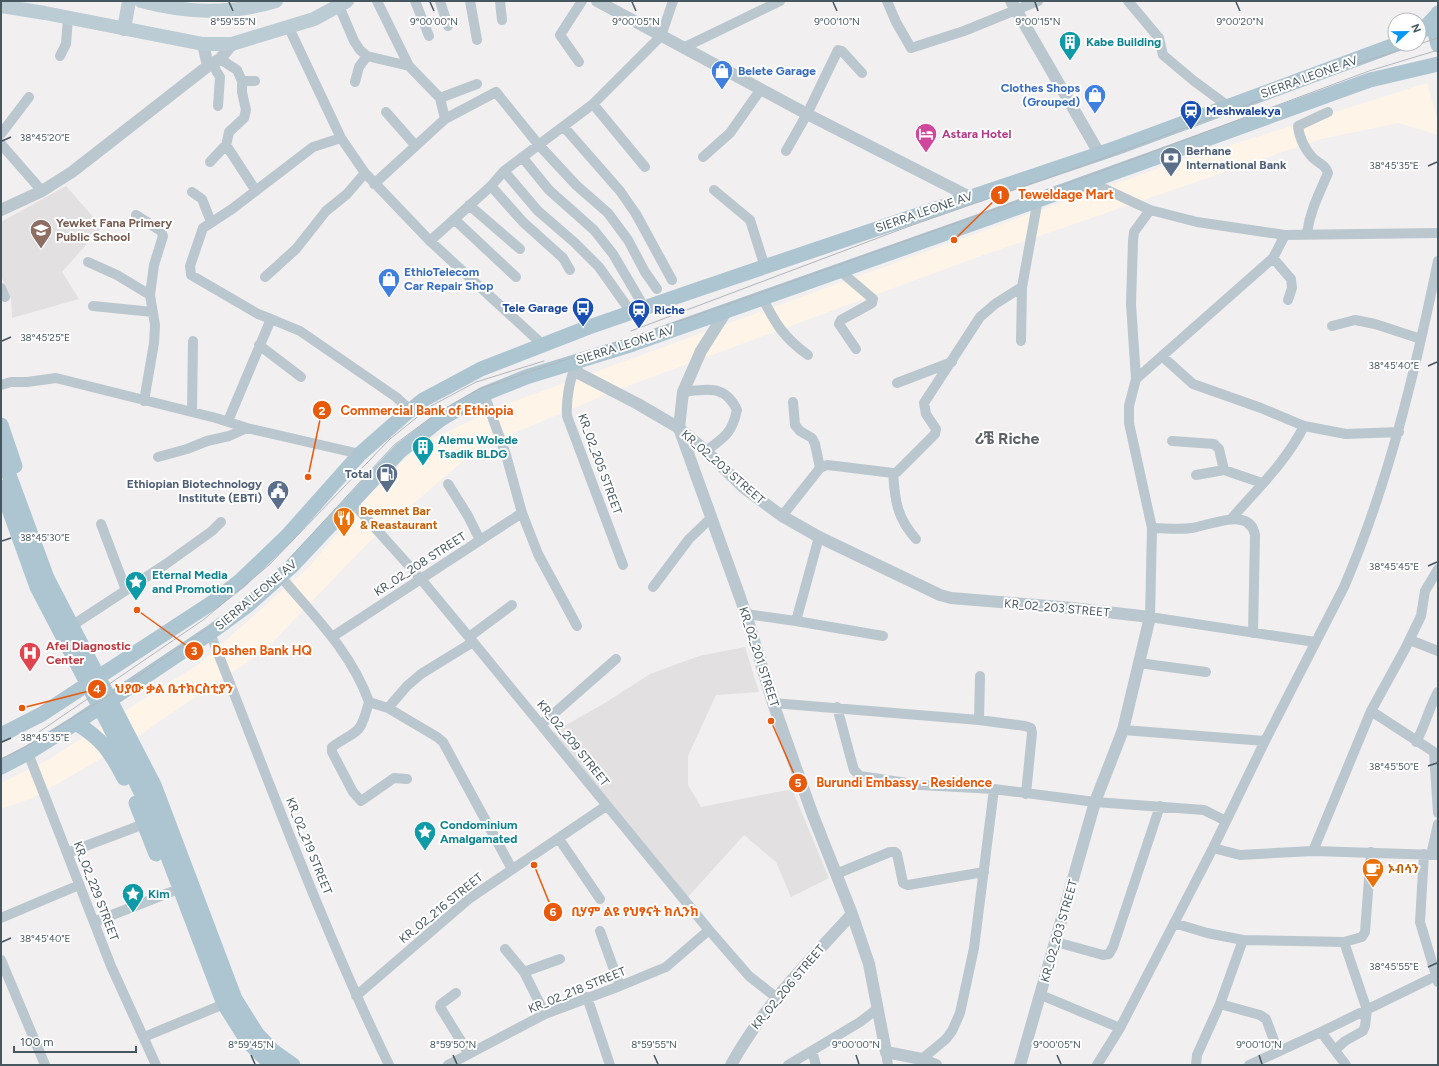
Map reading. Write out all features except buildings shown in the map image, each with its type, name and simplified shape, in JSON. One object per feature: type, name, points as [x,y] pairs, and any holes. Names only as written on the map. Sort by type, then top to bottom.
[{"type":"main road","points":[[124,29],[129,1]]},
{"type":"main road","points":[[140,1],[172,9],[199,12],[241,4],[276,1]]},
{"type":"main road","points":[[1,6],[16,7],[203,44],[232,44],[289,28],[314,19],[343,4]]},
{"type":"main road","points":[[1427,26],[1437,15]]},
{"type":"main road","points":[[1437,15],[1434,29],[1438,45]]},
{"type":"main road","name":"SIERRA LEONE AV","points":[[1,735],[42,714],[208,606],[240,581],[287,536],[360,454],[410,410],[456,382],[481,369],[589,327],[1099,153],[1387,48]]},
{"type":"main road","name":"SIERRA LEONE AV","points":[[1,767],[28,753],[76,723],[210,633],[281,577],[400,451],[418,435],[461,406],[484,394],[571,367],[762,297],[1370,80],[1438,64]]},
{"type":"main road","points":[[1,425],[58,589],[105,673]]},
{"type":"main road","points":[[1,453],[47,578],[82,659],[114,720],[154,785],[235,999],[257,1034],[272,1050],[293,1065]]},
{"type":"main road","points":[[1,487],[37,587],[82,659]]},
{"type":"main road","points":[[1,505],[31,590],[74,672],[71,695]]},
{"type":"main road","points":[[125,689],[121,706],[166,796],[223,944],[226,957],[227,977]]},
{"type":"main road","points":[[114,720],[224,1004],[248,1042],[272,1065]]},
{"type":"main road","points":[[76,723],[93,733],[103,743],[128,786],[192,947],[205,966],[212,971]]},
{"type":"street","points":[[377,1],[409,66],[440,98],[445,119]]},
{"type":"street","points":[[415,1],[429,36]]},
{"type":"street","points":[[440,1],[448,26]]},
{"type":"street","points":[[470,1],[477,40]]},
{"type":"street","points":[[500,1],[502,20]]},
{"type":"street","points":[[579,62],[560,35],[582,1]]},
{"type":"street","points":[[597,1],[807,114],[970,197]]},
{"type":"street","points":[[430,241],[491,186],[504,171],[593,104],[661,36],[673,1]]},
{"type":"street","points":[[685,47],[780,1]]},
{"type":"street","points":[[887,1],[896,22],[911,48],[964,31],[1013,6],[1038,1]]},
{"type":"street","points":[[1128,1],[1158,38],[1163,55],[1194,81],[1228,106]]},
{"type":"street","points":[[343,4],[354,41],[367,56],[409,66]]},
{"type":"street","points":[[1013,6],[1099,153]]},
{"type":"street","points":[[60,56],[66,44],[68,18]]},
{"type":"street","points":[[289,28],[341,138],[365,173],[430,241],[543,345]]},
{"type":"street","points":[[203,44],[220,77],[218,106]]},
{"type":"street","points":[[1,210],[42,191],[72,172],[213,63],[232,44]]},
{"type":"street","points":[[786,151],[807,114],[838,50],[842,51],[862,73]]},
{"type":"street","points":[[355,82],[359,67],[367,56]]},
{"type":"street","points":[[210,162],[226,146],[229,132],[244,118],[246,110],[242,92],[242,81],[237,70],[213,63]]},
{"type":"street","points":[[242,81],[255,81]]},
{"type":"street","points":[[440,98],[477,84]]},
{"type":"street","points":[[703,157],[730,133],[761,89]]},
{"type":"street","points":[[374,184],[415,144],[445,119],[496,92],[538,144],[576,185],[608,213],[628,240],[644,272],[657,289]]},
{"type":"street","points":[[1,134],[28,97]]},
{"type":"street","points":[[593,104],[645,167]]},
{"type":"street","points":[[386,112],[415,144]]},
{"type":"street","points":[[1307,233],[1315,200],[1328,173],[1327,169],[1313,158],[1306,149],[1298,133],[1298,126],[1328,112]]},
{"type":"street","points":[[564,127],[620,191],[636,214],[672,280]]},
{"type":"street","points":[[341,138],[313,147],[232,209],[211,222],[200,234],[190,266],[191,275],[258,314],[300,331],[396,397],[410,410]]},
{"type":"street","points":[[1,144],[42,191]]},
{"type":"street","points":[[226,146],[256,191]]},
{"type":"street","points":[[522,157],[549,190],[594,230],[613,254],[640,300]]},
{"type":"street","points":[[504,171],[538,211],[574,242],[599,267],[626,305]]},
{"type":"street","points":[[265,277],[296,248],[326,211],[346,194],[365,173]]},
{"type":"street","points":[[1088,181],[1150,210],[1197,222],[1285,235],[1307,233],[1438,233]]},
{"type":"street","points":[[491,186],[523,222],[563,258],[570,270]]},
{"type":"street","points":[[714,190],[750,220],[765,267]]},
{"type":"street","points":[[192,192],[202,199],[211,222]]},
{"type":"street","points":[[1021,341],[1022,287],[1038,199]]},
{"type":"street","points":[[469,205],[520,249]]},
{"type":"street","points":[[1150,210],[1134,232],[1133,241],[1131,304],[1136,379],[1129,406],[1129,423],[1152,528],[1150,617],[1315,642]]},
{"type":"street","points":[[136,215],[161,231],[163,236],[154,266],[150,295],[153,312],[154,343],[144,401]]},
{"type":"street","points":[[454,219],[516,277]]},
{"type":"street","points":[[1136,379],[1163,357],[1273,258],[1285,235]]},
{"type":"street","points":[[1273,258],[1292,280],[1292,288],[1288,300]]},
{"type":"street","points":[[1098,1065],[1120,1028],[1213,848],[1265,741],[1344,587],[1362,543],[1399,432],[1438,261]]},
{"type":"street","points":[[88,262],[117,275],[150,295]]},
{"type":"street","points":[[839,270],[873,299],[872,303],[841,320],[839,324],[856,350]]},
{"type":"street","points":[[782,516],[820,468],[826,465],[893,473],[897,472],[937,432],[926,414],[924,403],[980,317],[995,304],[1022,287]]},
{"type":"street","points":[[762,297],[774,320],[791,344],[808,355]]},
{"type":"street","points":[[93,306],[153,312]]},
{"type":"street","name":"KR_02_201 STREET","points":[[727,310],[701,352],[683,392],[679,428],[746,614],[773,703],[812,813],[852,914],[871,972],[886,1052]]},
{"type":"street","points":[[228,421],[271,319]]},
{"type":"street","points":[[1332,326],[1356,320],[1375,324],[1421,339]]},
{"type":"street","points":[[192,412],[193,341]]},
{"type":"street","points":[[259,345],[301,377]]},
{"type":"street","points":[[1163,357],[1193,384],[1261,408],[1304,426],[1346,434],[1399,432]]},
{"type":"street","points":[[897,383],[952,362]]},
{"type":"street","name":"KR_02_203 STREET","points":[[571,367],[679,428],[706,451],[744,488],[782,516],[819,537],[951,598],[1072,608],[1150,617],[1123,730],[1095,802],[1020,1065]]},
{"type":"street","name":"KR_02_205 STREET","points":[[571,367],[567,416],[623,565]]},
{"type":"street","points":[[1,385],[11,382],[27,382],[56,378],[228,421],[247,428],[360,454]]},
{"type":"street","points":[[683,392],[709,389],[721,392],[733,400],[737,410],[731,429],[706,451]]},
{"type":"street","points":[[484,394],[506,455],[522,513],[538,554],[577,626]]},
{"type":"street","points":[[793,402],[795,424],[800,431],[812,438],[816,444],[820,468]]},
{"type":"street","points":[[1232,518],[1262,483],[1277,470],[1289,454],[1304,426]]},
{"type":"street","points":[[158,457],[187,449],[207,441],[228,436],[247,428]]},
{"type":"street","points":[[1172,441],[1216,445],[1224,470]]},
{"type":"street","points":[[1196,475],[1224,470],[1262,483]]},
{"type":"street","points":[[893,473],[895,498],[899,515],[905,526],[916,539]]},
{"type":"street","points":[[448,484],[466,512],[480,540]]},
{"type":"street","name":"KR_02_209 STREET","points":[[352,501],[420,578],[542,724],[606,806],[709,930],[749,976],[777,998]]},
{"type":"street","name":"KR_02_208 STREET","points":[[332,637],[420,578],[522,513]]},
{"type":"street","points":[[653,587],[689,539],[712,517]]},
{"type":"street","points":[[1152,528],[1193,528],[1232,518],[1249,523],[1252,526],[1255,535],[1253,633]]},
{"type":"street","points":[[76,622],[126,590],[206,535],[221,522]]},
{"type":"street","points":[[101,524],[126,590]]},
{"type":"street","points":[[796,621],[819,537]]},
{"type":"street","points":[[1313,851],[1371,711],[1410,640],[1421,616],[1425,591],[1438,568]]},
{"type":"street","points":[[281,577],[332,637],[354,668],[369,702],[362,727],[352,736],[332,747],[332,752],[353,792],[361,801],[394,778],[407,779]]},
{"type":"street","points":[[388,708],[407,686],[471,639],[512,605]]},
{"type":"street","points":[[746,614],[883,636]]},
{"type":"street","name":"KR_02_219 STREET","points":[[210,633],[333,943],[356,996],[389,1065]]},
{"type":"street","points":[[1410,640],[1438,651]]},
{"type":"street","points":[[542,724],[616,660]]},
{"type":"street","points":[[1139,663],[1206,672]]},
{"type":"street","points":[[979,720],[980,676]]},
{"type":"street","points":[[1416,742],[1431,704],[1438,692]]},
{"type":"street","points":[[369,702],[388,708],[443,742],[512,869]]},
{"type":"street","points":[[773,703],[837,707],[979,720],[1031,728],[1032,733],[1026,794]]},
{"type":"street","points":[[837,707],[852,764],[854,770],[860,776],[920,785],[994,789],[1095,802],[1204,810],[1226,820]]},
{"type":"street","points":[[1371,711],[1416,742],[1434,752],[1438,813]]},
{"type":"street","points":[[1123,730],[1265,741]]},
{"type":"street","name":"KR_02_229 STREET","points":[[28,753],[111,966],[156,1065]]},
{"type":"street","points":[[922,1058],[952,1031],[960,1013],[974,948],[994,789]]},
{"type":"street","name":"KR_02_216 STREET","points":[[356,996],[470,898],[606,806]]},
{"type":"street","points":[[1056,942],[1103,955],[1109,954],[1113,947],[1160,806]]},
{"type":"street","points":[[67,853],[144,824]]},
{"type":"street","points":[[1249,1065],[1437,978],[1420,922],[1431,855],[1438,824]]},
{"type":"street","points":[[559,839],[600,899]]},
{"type":"street","points":[[1213,848],[1240,855],[1313,851],[1431,855]]},
{"type":"street","points":[[836,874],[890,852],[895,852],[897,854],[900,877],[903,883],[908,885],[984,872]]},
{"type":"street","points":[[1174,923],[1207,933],[1243,940],[1344,942],[1362,937],[1365,932],[1372,852]]},
{"type":"street","points":[[1,918],[79,885]]},
{"type":"street","points":[[94,922],[170,892]]},
{"type":"street","name":"KR_02_206 STREET","points":[[731,1065],[745,1039],[777,998],[852,914]]},
{"type":"street","name":"KR_02_218 STREET","points":[[448,1065],[545,1014],[587,997],[620,986],[666,966],[709,930]]},
{"type":"street","points":[[600,931],[620,986]]},
{"type":"street","points":[[1196,1065],[1197,1055],[1220,1004],[1243,940]]},
{"type":"street","points":[[1335,1050],[1345,1041],[1363,1031],[1367,1010],[1344,942]]},
{"type":"street","points":[[505,949],[524,972],[545,1014]]},
{"type":"street","points":[[524,972],[560,959]]},
{"type":"street","points":[[1,960],[45,1065]]},
{"type":"street","points":[[456,993],[441,1004],[440,1007],[469,1054]]},
{"type":"street","points":[[1041,995],[1120,1028]]},
{"type":"street","points":[[587,997],[610,1065]]},
{"type":"street","points":[[144,1036],[224,1004]]},
{"type":"street","points":[[1220,1004],[1260,1015],[1266,1019],[1278,1051]]},
{"type":"street","points":[[788,1065],[860,1022],[877,1009]]},
{"type":"street","points":[[1321,1032],[1346,1065]]},
{"type":"street","points":[[812,1051],[816,1065]]},
{"type":"street","points":[[888,1065],[886,1052],[922,1058],[936,1065]]},
{"type":"shaded area","points":[[1427,83],[1438,121],[1438,135],[1399,123],[1321,139],[978,257],[617,390],[478,448],[368,543],[265,650],[126,744],[33,798],[1,809],[1,783],[46,761],[199,664],[309,567],[368,497],[409,455],[432,439],[504,405],[1071,199],[1183,160]]},
{"type":"shaded area","name":"Yewket Fana Primery Public School","points":[[66,186],[102,227],[62,272],[79,299],[12,318],[11,299],[1,276],[1,222]]},
{"type":"shaded area","points":[[745,647],[759,692],[716,695],[688,756],[688,785],[701,807],[792,789],[829,878],[791,897],[776,862],[744,835],[688,897],[552,733],[605,703],[650,674],[699,656]]},
{"type":"tram line","points":[[1427,41],[1438,38]]},
{"type":"tram line","points":[[1,759],[20,750],[110,695],[208,628],[277,572],[394,445],[437,413],[479,389],[726,305],[1088,176],[1369,71],[1438,50]]},
{"type":"tram line","points":[[631,331],[907,227],[1082,166],[1394,52]]},
{"type":"tram line","points":[[39,732],[203,620],[269,565],[390,439],[431,406],[476,382],[544,361]]},
{"type":"place","name":"Kabe Building","points":[[1070,62]]},
{"type":"place","name":"Belete Garage","points":[[722,90]]},
{"type":"place","name":"Clothes Shops (Grouped)","points":[[1095,114]]},
{"type":"place","name":"Meshwalekya","points":[[1191,130]]},
{"type":"place","name":"Astara Hotel","points":[[926,154]]},
{"type":"place","name":"Berhane International Bank","points":[[1171,178]]},
{"type":"place","name":"Teweldage Mart","points":[[954,240]]},
{"type":"place","name":"Yewket Fana Primery Public School","points":[[41,250]]},
{"type":"place","name":"EthioTelecom Car Repair Shop","points":[[389,298]]},
{"type":"place","name":"Tele Garage","points":[[583,328]]},
{"type":"place","name":"Riche","points":[[639,330]]},
{"type":"place","name":"Alemu Wolede Tsadik BLDG","points":[[423,466]]},
{"type":"place","name":"Commercial Bank of Ethiopia","points":[[308,477]]},
{"type":"place","name":"Total","points":[[387,494]]},
{"type":"place","name":"Ethiopian Biotechnology Institute (EBTi)","points":[[278,510]]},
{"type":"place","name":"Beemnet Bar & Reastaurant","points":[[344,538]]},
{"type":"place","name":"Eternal Media and Promotion","points":[[136,602]]},
{"type":"place","name":"Dashen Bank HQ","points":[[137,610]]},
{"type":"place","name":"Afei Diagnostic Center","points":[[30,672]]},
{"type":"place","name":"ህያው ቃል ቤተክርስቲያን","points":[[22,708]]},
{"type":"place","name":"Burundi Embassy - Residence","points":[[771,721]]},
{"type":"place","name":"Condominium Amalgamated","points":[[425,852]]},
{"type":"place","name":"ቢሃም ልዩ የህፃናት ክሊንክ","points":[[534,865]]},
{"type":"place","name":"ኦብሳን","points":[[1373,888]]},
{"type":"place","name":"Kim","points":[[133,914]]},
{"type":"district","name":"ሪቼ Riche","points":[[1007,438]]}]
